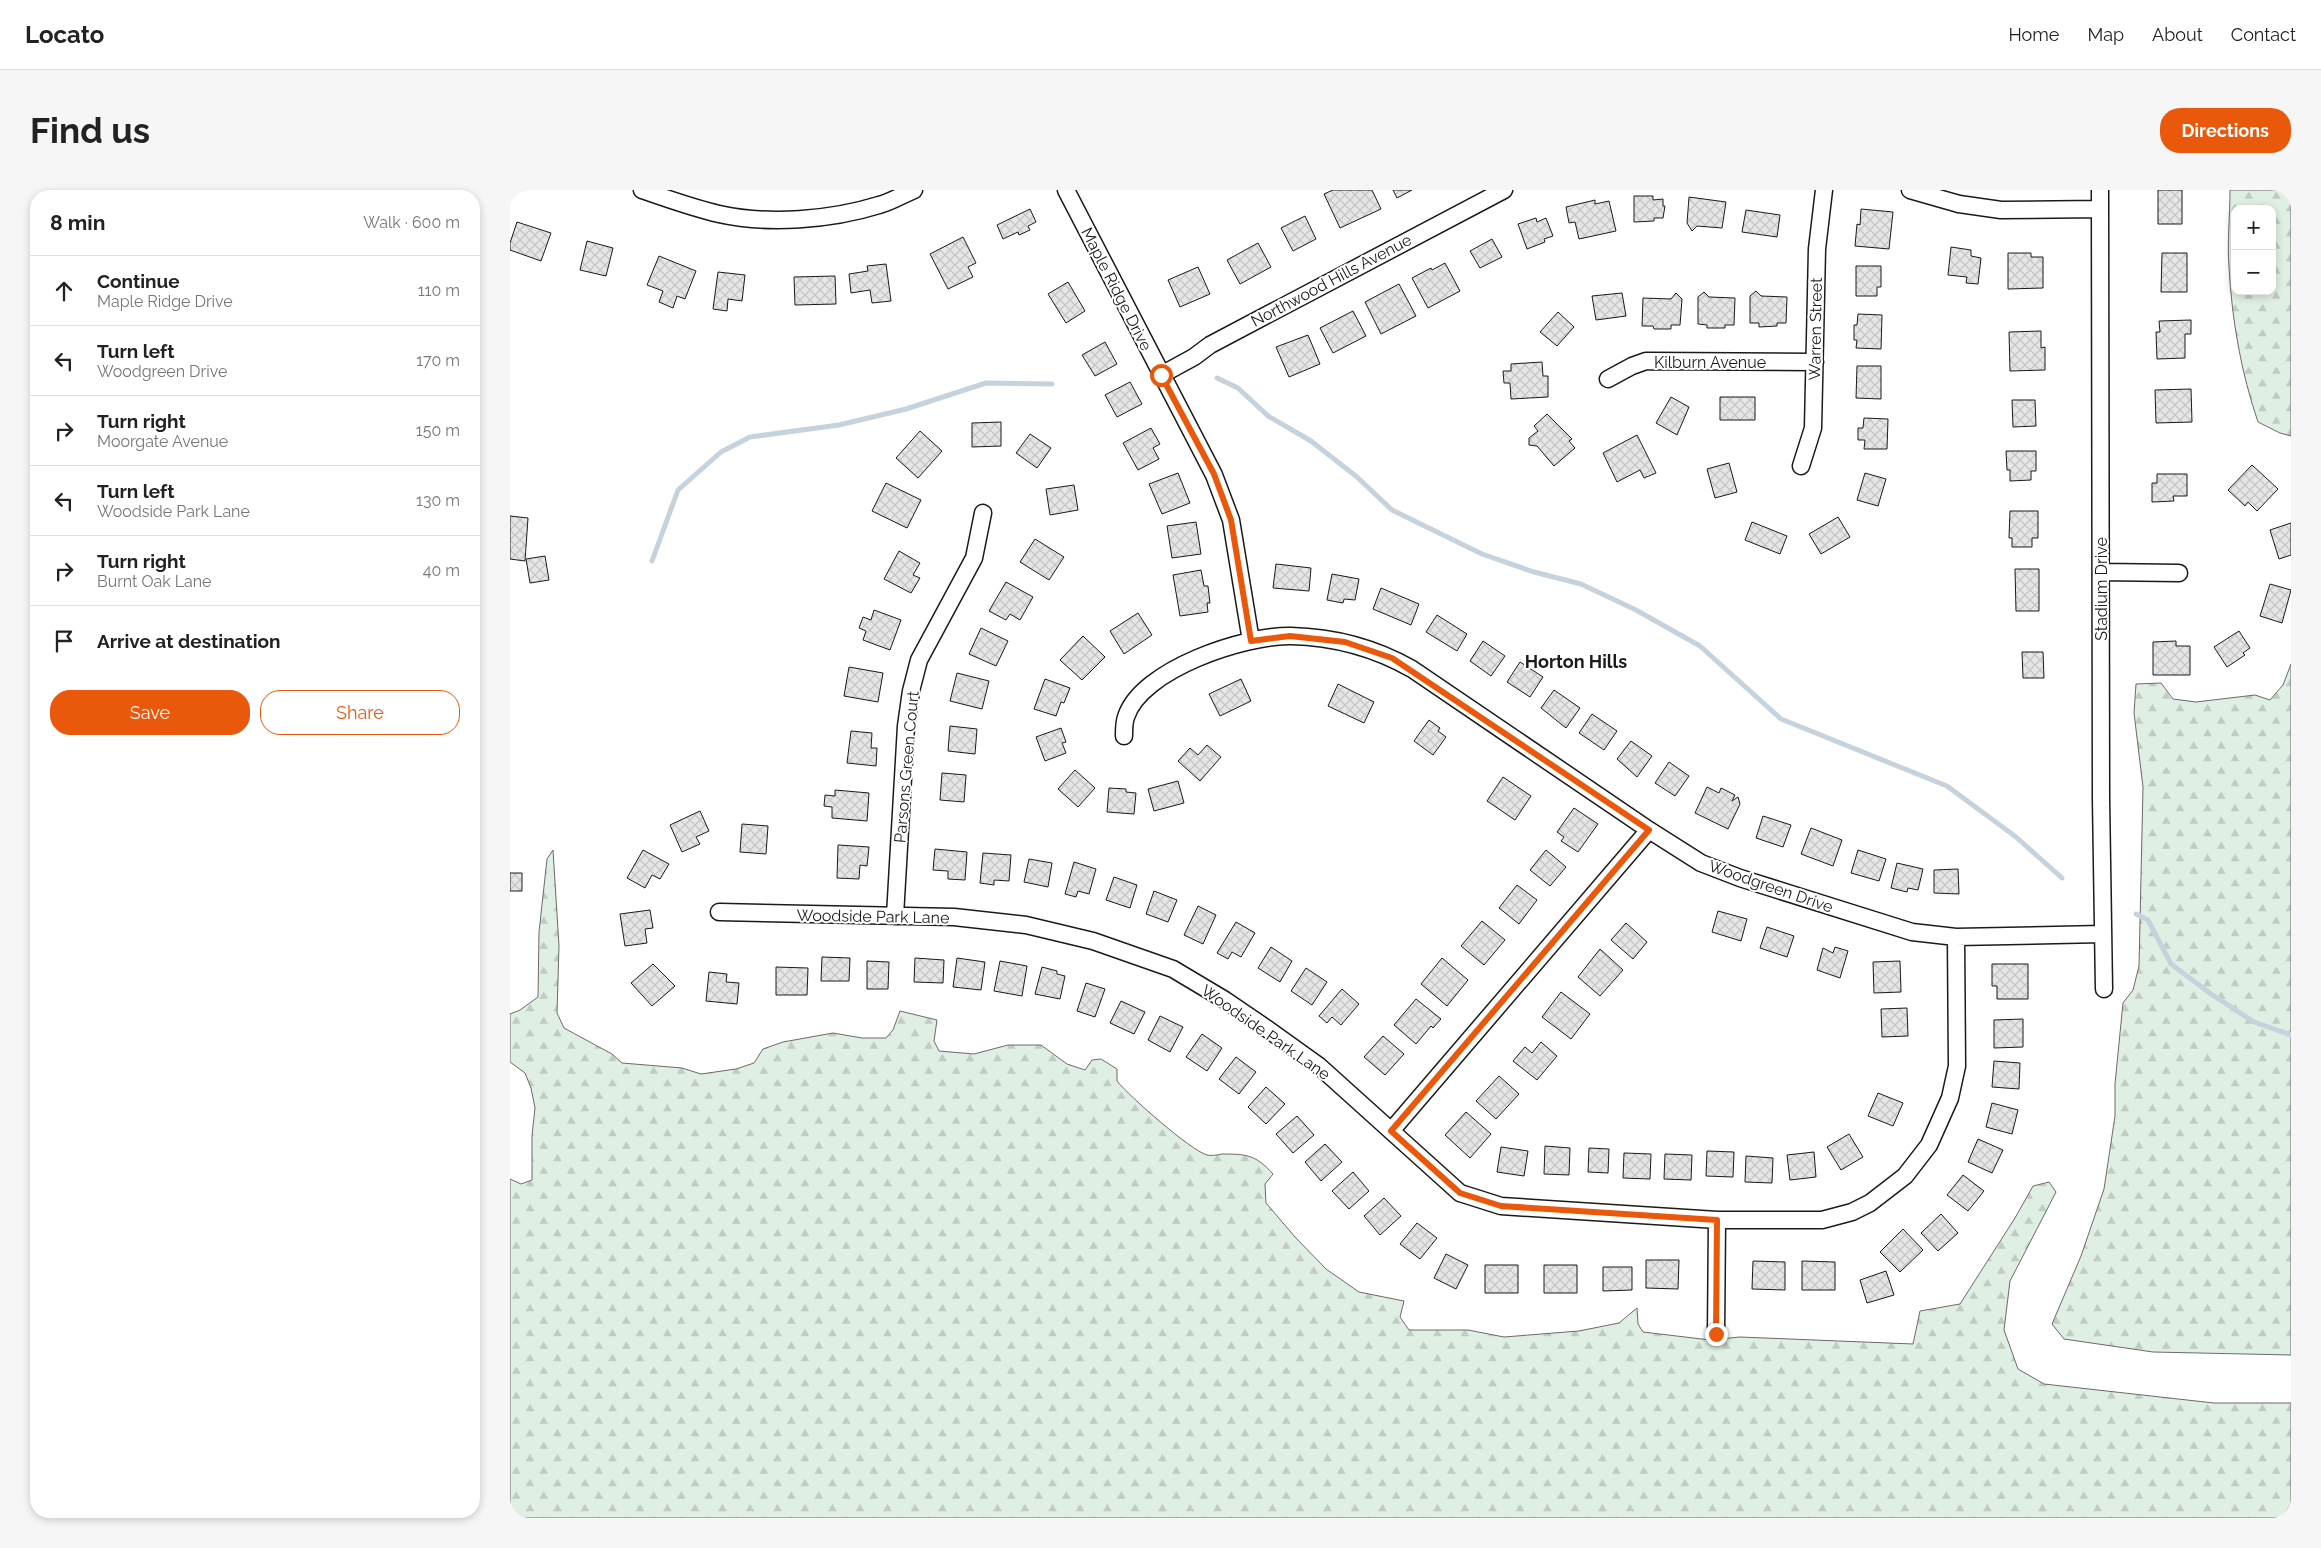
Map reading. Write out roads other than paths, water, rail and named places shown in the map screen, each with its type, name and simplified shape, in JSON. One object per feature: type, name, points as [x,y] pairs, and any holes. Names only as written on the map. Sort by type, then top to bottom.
[{"type":"street","points":[[642,190],[720,214],[749,219],[799,218],[852,213],[881,205],[914,190]]},
{"type":"street","name":"Maple Ridge Drive","points":[[1066,190],[1214,474],[1231,520],[1251,641]]},
{"type":"street","name":"Northwood Hills Avenue","points":[[1161,375],[1194,357],[1210,345],[1504,190]]},
{"type":"street","name":"Warren Street","points":[[1801,466],[1813,428],[1816,249],[1824,190]]},
{"type":"street","points":[[1910,190],[1959,204],[2001,210],[2100,210]]},
{"type":"street","name":"Stadium Drive","points":[[2100,190],[2102,934],[2104,988]]},
{"type":"street","name":"Kilburn Avenue","points":[[1608,379],[1632,366],[1646,362],[1815,362]]},
{"type":"street","name":"Parsons Green Court","points":[[895,916],[906,726],[911,691],[919,660],[974,558],[982,513]]},
{"type":"street","points":[[2101,572],[2179,573]]},
{"type":"street","name":"Woodgreen Drive","points":[[1124,736],[1126,716],[1135,701],[1162,676],[1216,650],[1251,641],[1290,636],[1345,642],[1392,658],[1701,863],[1740,878],[1912,932],[1956,937],[2102,934]]},
{"type":"street","points":[[1391,1131],[1649,830]]},
{"type":"street","name":"Woodside Park Lane","points":[[719,912],[954,917],[1026,925],[1093,941],[1174,969],[1225,1000],[1319,1066],[1460,1193],[1501,1206],[1717,1220],[1822,1220],[1852,1212],[1870,1203],[1905,1176],[1929,1145],[1950,1098],[1957,1066],[1956,937]]},
{"type":"street","points":[[1716,1334],[1717,1220]]},
{"type":"waterway","points":[[1217,378],[1238,388],[1268,416],[1311,441],[1357,477],[1392,510],[1482,554],[1534,572],[1581,584],[1636,610],[1700,646],[1781,719],[1947,786],[2016,837],[2062,878]]},
{"type":"waterway","points":[[652,561],[678,490],[721,452],[750,437],[839,425],[906,409],[986,383],[1052,384]]},
{"type":"waterway","points":[[2136,914],[2148,920],[2171,964],[2211,994],[2254,1022],[2291,1035]]},
{"type":"district","name":"Horton Hills","points":[[1576,662]]}]
